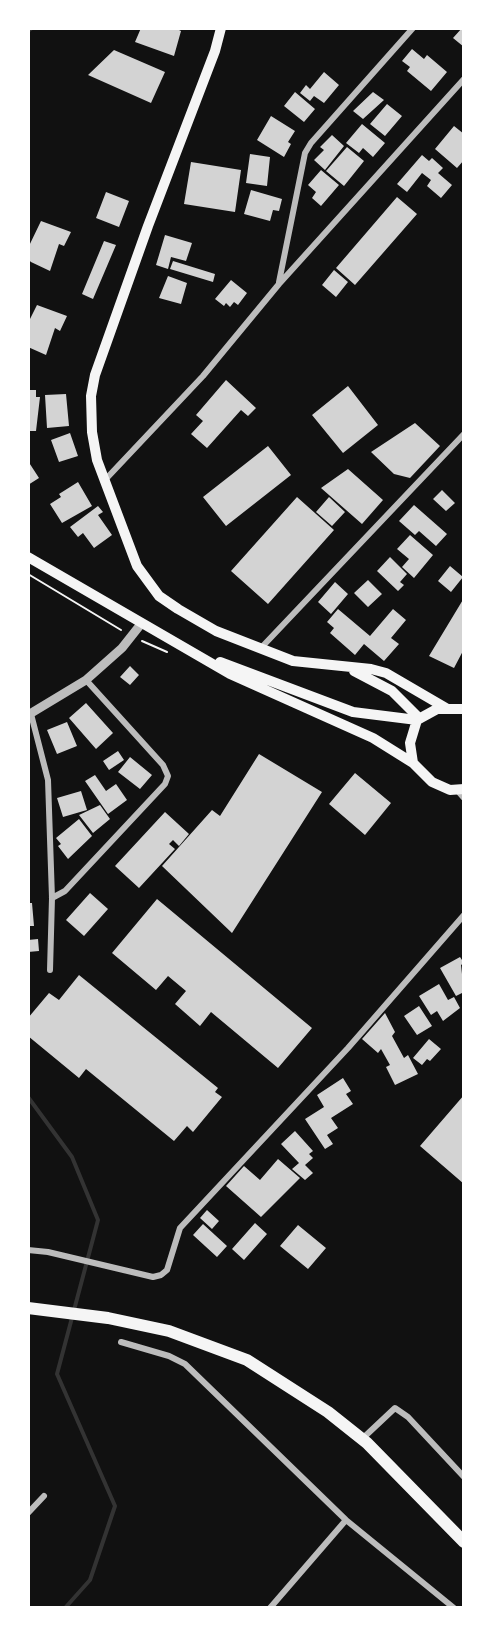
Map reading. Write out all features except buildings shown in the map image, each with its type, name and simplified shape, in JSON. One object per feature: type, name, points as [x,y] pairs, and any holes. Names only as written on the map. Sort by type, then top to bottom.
[{"type":"highway","points":[[29,1308],[108,1318],[178,1334],[247,1360],[328,1412],[362,1439],[464,1542]]},
{"type":"main road","points":[[221,28],[215,51],[144,237],[95,375],[91,396],[92,432],[96,460],[137,566],[159,596],[216,631],[260,650],[293,661],[371,669],[386,673],[446,708],[464,710]]},
{"type":"main road","points":[[28,557],[141,624],[252,685],[373,738],[413,763],[432,782],[461,792]]},
{"type":"main road","points":[[197,654],[353,712],[418,719],[446,708]]},
{"type":"main road","points":[[348,668],[385,687],[418,719]]},
{"type":"main road","points":[[413,763],[410,743],[418,719]]},
{"type":"street","points":[[279,284],[305,153],[311,143],[413,28]]},
{"type":"street","points":[[104,481],[203,376],[279,284],[464,79]]},
{"type":"street","points":[[260,650],[464,434]]},
{"type":"street","points":[[50,970],[52,898],[48,780],[30,715],[86,680],[122,648],[141,624]]},
{"type":"street","points":[[52,898],[65,891],[165,784],[168,776],[163,765],[86,680]]},
{"type":"street","points":[[28,1250],[48,1252],[153,1277],[167,1270],[180,1228],[348,1048],[464,915]]},
{"type":"street","points":[[121,1342],[169,1356],[184,1364],[346,1520],[454,1608]]},
{"type":"street","points":[[362,1439],[395,1408],[408,1417],[464,1478]]},
{"type":"street","points":[[28,1513],[44,1496]]},
{"type":"street","points":[[270,1608],[346,1520]]},
{"type":"path","points":[[28,574],[36,579]]},
{"type":"waterway","points":[[28,31],[32,28]]},
{"type":"waterway","points":[[28,1097],[72,1157],[98,1220],[57,1374],[115,1506],[90,1580],[65,1608]]}]
